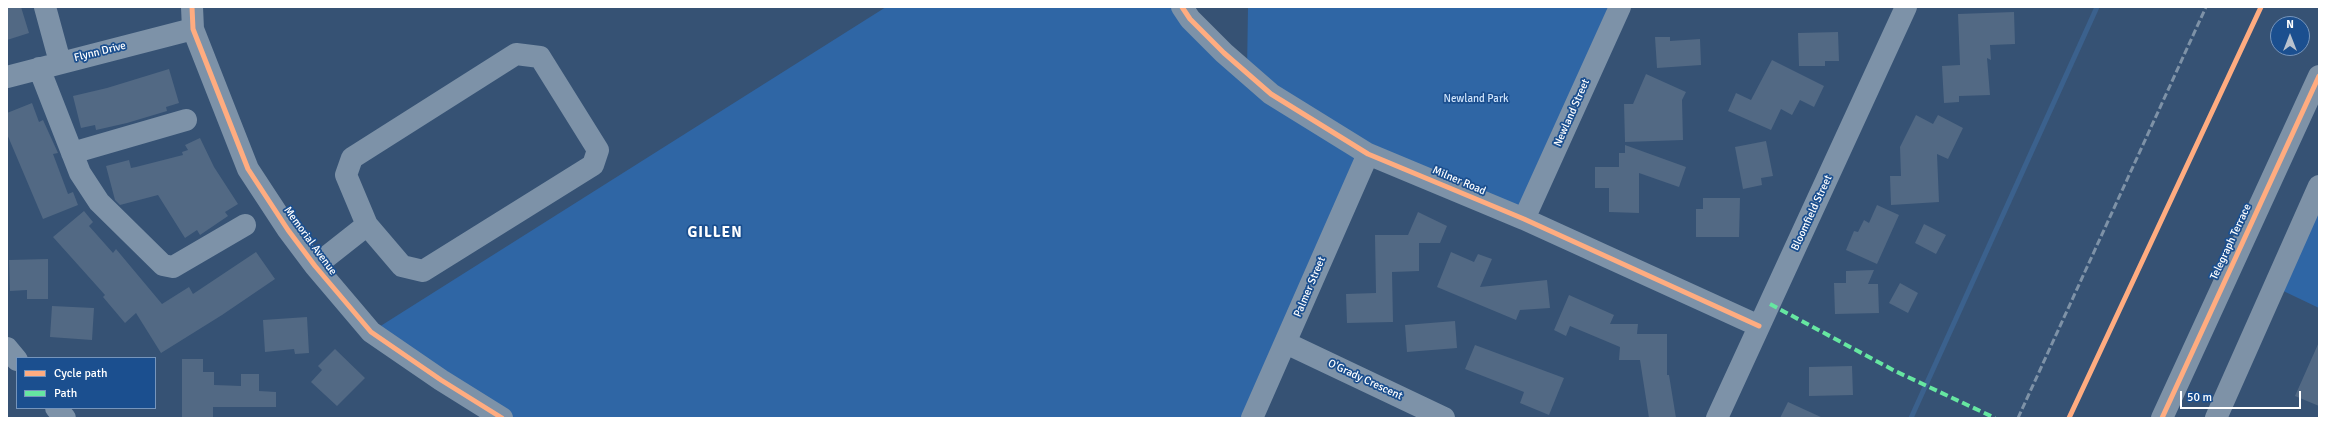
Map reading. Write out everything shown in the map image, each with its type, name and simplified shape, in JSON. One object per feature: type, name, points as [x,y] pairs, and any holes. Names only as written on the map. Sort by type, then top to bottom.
[{"type":"highway","name":"Telegraph Terrace","points":[[2162,418],[2319,76]]},
{"type":"highway","points":[[2216,418],[2319,186]]},
{"type":"street","points":[[45,7],[60,62]]},
{"type":"street","name":"Memorial Avenue","points":[[192,7],[193,29],[248,169],[288,230],[315,266],[371,332],[441,380],[502,418]]},
{"type":"street","name":"Milner Road","points":[[1182,7],[1190,19],[1224,53],[1271,94],[1368,154],[1524,219],[1759,326]]},
{"type":"street","name":"Newland Street","points":[[1524,219],[1620,7]]},
{"type":"street","name":"Bloomfield Street","points":[[1717,418],[1906,7]]},
{"type":"street","name":"Flynn Drive","points":[[7,77],[60,62],[193,29]]},
{"type":"street","points":[[516,54],[540,57],[598,150],[593,165],[423,271],[402,266],[367,225],[346,175],[352,158],[516,54]]},
{"type":"street","points":[[39,68],[80,173],[99,202],[163,265],[173,267],[246,225]]},
{"type":"street","points":[[72,153],[186,120]]},
{"type":"street","name":"Palmer Street","points":[[1252,418],[1368,154]]},
{"type":"street","points":[[315,266],[367,225]]},
{"type":"street","name":"O'Grady Crescent","points":[[1286,343],[1444,418]]},
{"type":"street","points":[[7,348],[16,359]]},
{"type":"street","points":[[57,409],[65,418]]},
{"type":"green space","name":"Newland Park","points":[[886,7],[1182,7],[1247,73],[1248,7],[1620,7],[1524,219],[1368,155],[1252,418],[502,418],[371,332]]},
{"type":"green space","points":[[2319,186],[2319,308],[2275,287]]},
{"type":"building","points":[[7,7],[21,7],[29,33],[7,40]]},
{"type":"building","points":[[2014,12],[2015,44],[1990,45],[1991,60],[1987,58],[1990,95],[1959,96],[1959,102],[1944,103],[1942,66],[1960,65],[1958,14]]},
{"type":"building","points":[[1838,32],[1839,61],[1825,61],[1825,66],[1799,66],[1798,33]]},
{"type":"building","points":[[1655,37],[1670,37],[1670,41],[1700,39],[1701,65],[1657,68]]},
{"type":"building","points":[[1772,60],[1824,86],[1814,107],[1800,100],[1792,115],[1781,109],[1771,130],[1728,111],[1736,93],[1751,100]]},
{"type":"building","points":[[169,69],[179,103],[166,107],[167,111],[127,123],[96,130],[95,125],[81,128],[73,96],[107,88]]},
{"type":"building","points":[[1646,74],[1686,92],[1682,100],[1683,140],[1625,142],[1624,104],[1633,104]]},
{"type":"building","points":[[32,103],[39,122],[43,120],[58,153],[53,154],[68,194],[73,192],[78,205],[43,219],[7,134],[7,113]]},
{"type":"building","points":[[1916,115],[1933,124],[1938,115],[1963,128],[1948,159],[1937,154],[1939,202],[1891,205],[1890,176],[1901,176],[1900,147]]},
{"type":"building","points":[[200,138],[214,167],[238,204],[225,212],[228,216],[200,235],[197,230],[185,238],[158,195],[120,205],[115,200],[106,166],[129,160],[131,168],[183,155],[182,152],[188,150],[185,145]]},
{"type":"building","points":[[1766,141],[1773,176],[1761,178],[1762,185],[1743,189],[1735,147]]},
{"type":"building","points":[[1625,145],[1686,167],[1679,187],[1639,173],[1639,213],[1609,212],[1609,188],[1595,188],[1595,167],[1619,167],[1619,153],[1625,153]]},
{"type":"building","points":[[1703,198],[1740,198],[1739,237],[1696,237],[1696,209],[1703,209]]},
{"type":"building","points":[[1877,205],[1899,215],[1877,264],[1846,250],[1854,231],[1858,232],[1864,220],[1869,223]]},
{"type":"building","points":[[84,211],[93,222],[89,226],[113,253],[116,249],[162,304],[189,287],[193,294],[256,252],[275,279],[222,315],[161,353],[136,313],[125,323],[103,297],[105,295],[53,237]]},
{"type":"building","points":[[1418,212],[1447,226],[1440,243],[1419,243],[1419,271],[1392,272],[1393,322],[1347,323],[1346,294],[1376,293],[1375,235],[1408,235]]},
{"type":"building","points":[[1924,224],[1946,235],[1936,254],[1915,243]]},
{"type":"building","points":[[1451,252],[1474,262],[1478,254],[1492,259],[1480,287],[1547,280],[1550,308],[1520,310],[1516,320],[1437,287]]},
{"type":"building","points":[[48,259],[48,299],[27,299],[27,290],[10,291],[9,260]]},
{"type":"building","points":[[1874,270],[1868,284],[1878,284],[1879,313],[1835,314],[1834,283],[1846,283],[1846,271]]},
{"type":"building","points":[[1900,283],[1918,293],[1908,313],[1889,303]]},
{"type":"building","points":[[1569,295],[1614,315],[1610,324],[1638,324],[1637,334],[1667,334],[1667,375],[1669,375],[1676,418],[1649,418],[1640,360],[1619,360],[1620,347],[1570,326],[1566,336],[1554,330]]},
{"type":"building","points":[[52,306],[94,308],[92,340],[50,337]]},
{"type":"building","points":[[307,317],[309,353],[295,354],[294,349],[265,352],[263,320]]},
{"type":"building","points":[[1455,321],[1457,348],[1407,352],[1405,325]]},
{"type":"building","points":[[2319,342],[2319,406],[2295,396]]},
{"type":"building","points":[[1475,345],[1564,378],[1549,415],[1520,403],[1524,392],[1465,369]]},
{"type":"building","points":[[335,349],[365,378],[337,406],[311,382],[322,370],[318,366]]},
{"type":"building","points":[[182,359],[203,359],[203,372],[214,372],[214,385],[241,386],[241,374],[259,374],[259,391],[276,392],[276,407],[213,407],[213,418],[182,418]]},
{"type":"building","points":[[1852,366],[1853,395],[1809,396],[1809,367]]},
{"type":"building","points":[[1788,402],[1823,418],[1780,418]]},
{"type":"waterway","points":[[1911,418],[2097,7]]},
{"type":"railway","points":[[2018,418],[2206,7]]},
{"type":"marked path","points":[[1770,304],[1895,371],[1995,418]]},
{"type":"cycle path","points":[[192,7],[193,29],[248,169],[288,230],[315,266],[371,332],[441,380],[502,418]]},
{"type":"cycle path","points":[[1182,7],[1190,19],[1224,53],[1271,94],[1368,154],[1524,219],[1759,326]]},
{"type":"cycle path","points":[[2069,418],[2261,7]]},
{"type":"cycle path","points":[[2162,418],[2319,76]]},
{"type":"district","name":"GILLEN","points":[[715,233]]}]
